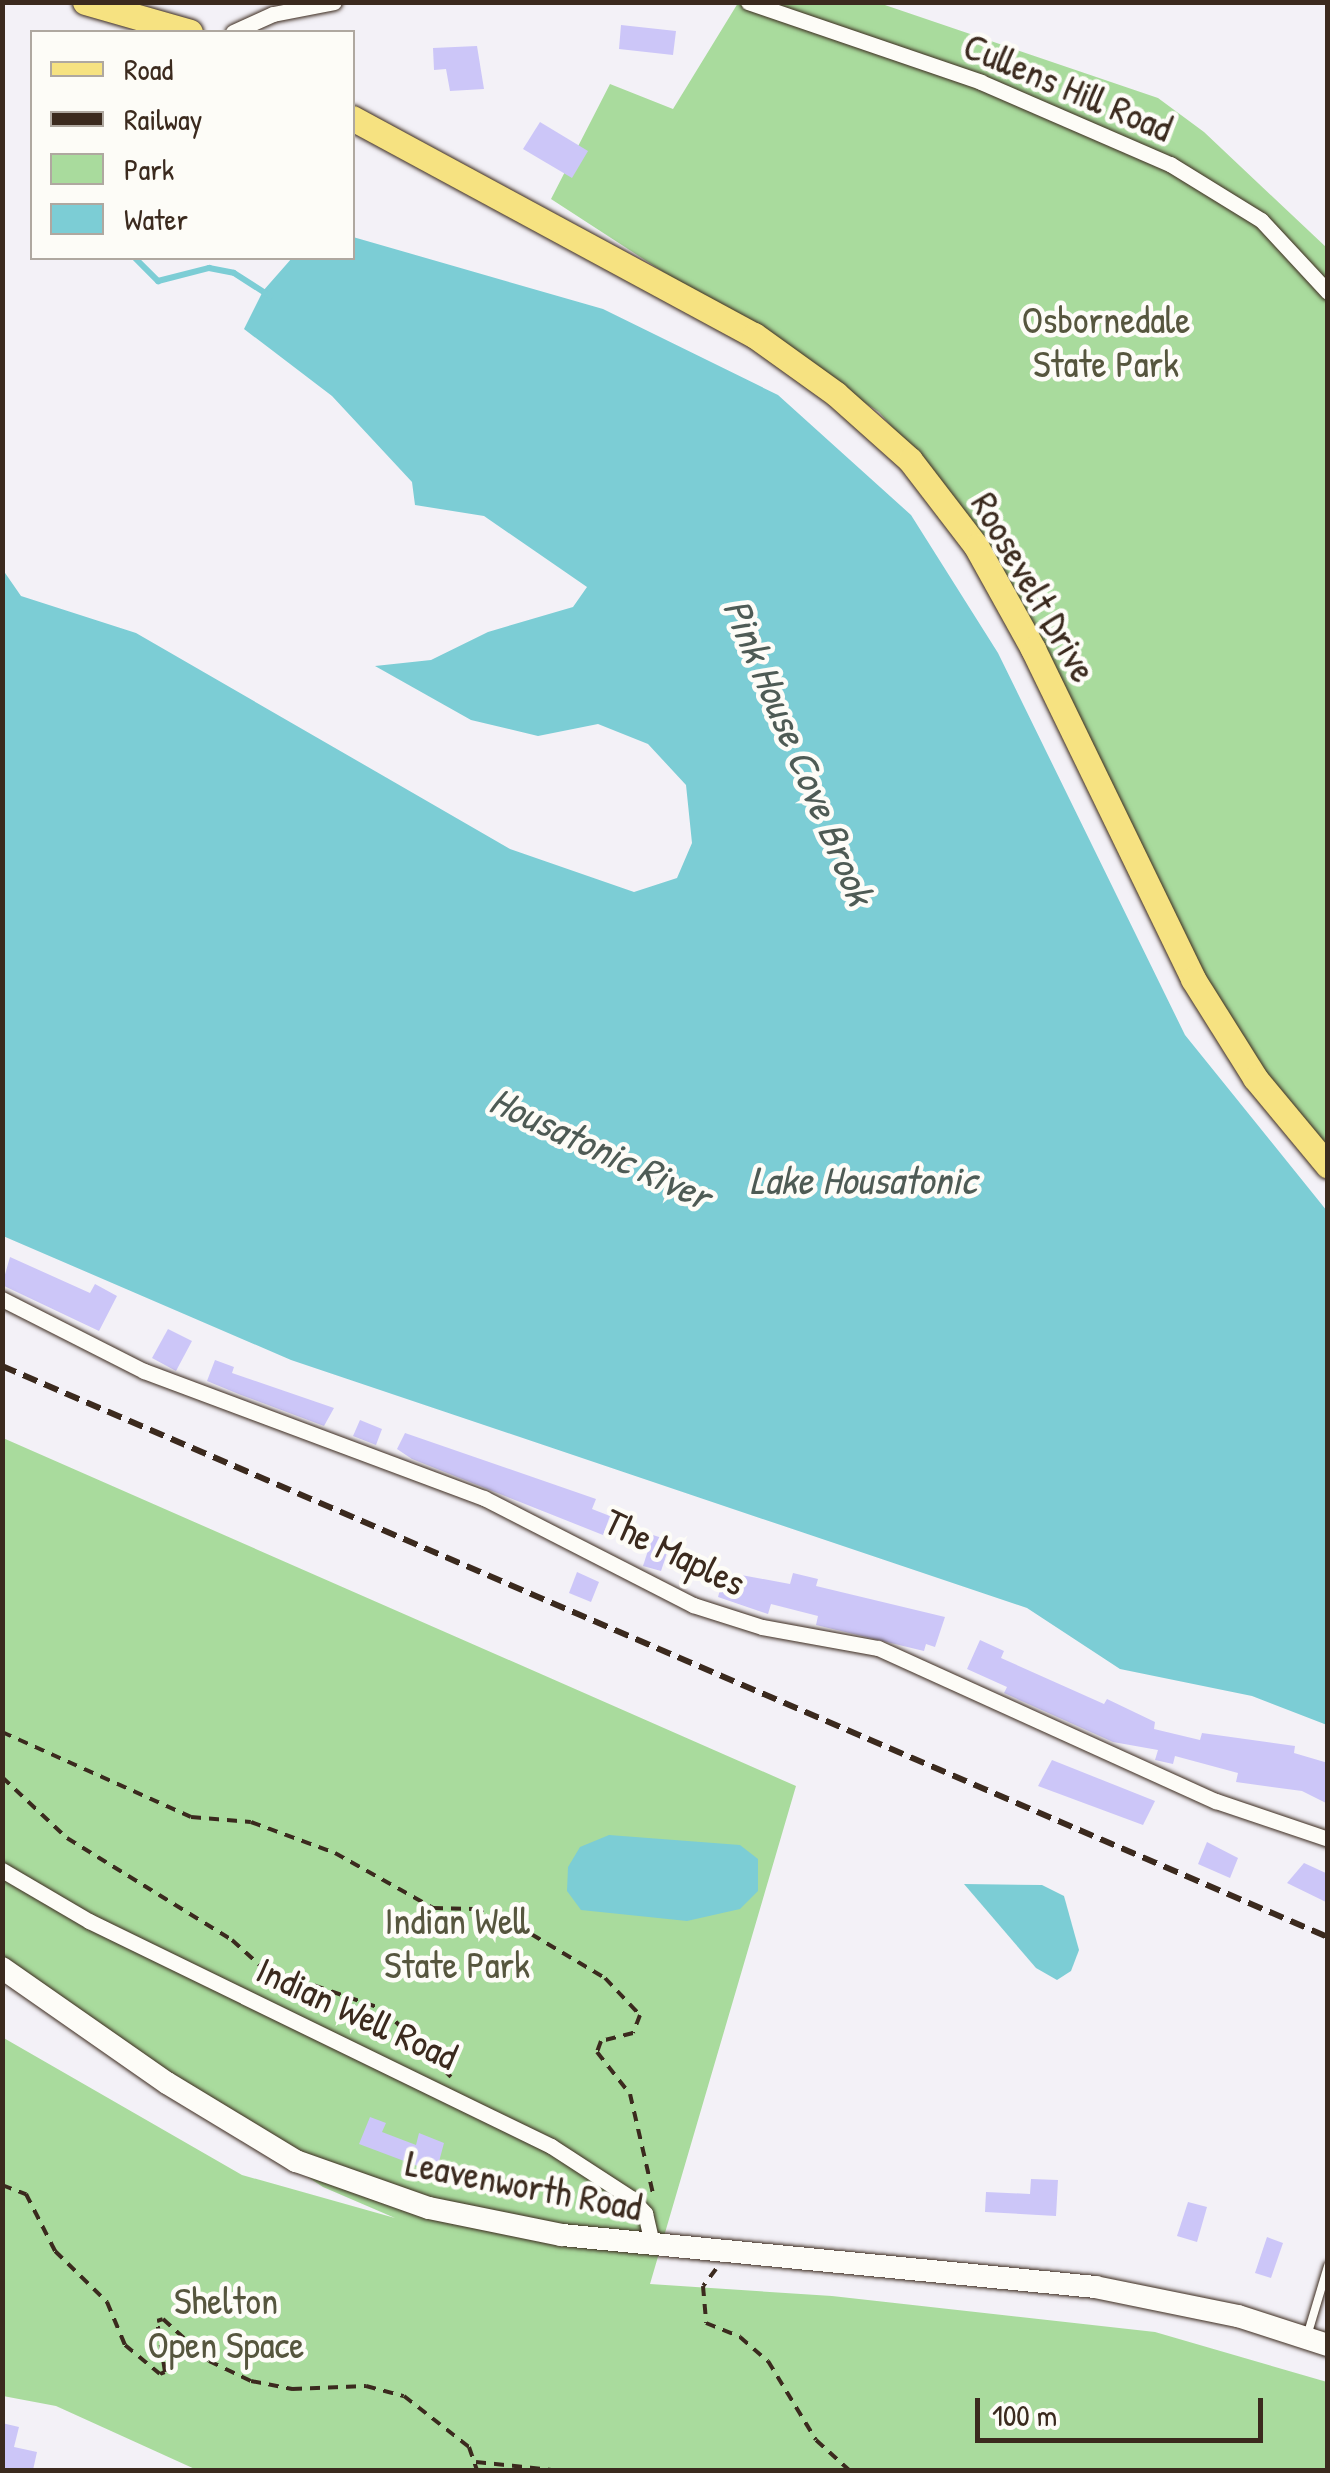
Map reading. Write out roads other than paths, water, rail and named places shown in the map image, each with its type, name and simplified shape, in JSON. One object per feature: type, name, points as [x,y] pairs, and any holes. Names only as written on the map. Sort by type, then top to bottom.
[{"type":"main road","points":[[85,2],[183,30]]},
{"type":"main road","name":"Roosevelt Drive","points":[[355,120],[754,335],[836,394],[910,460],[976,546],[1033,649],[1193,979],[1255,1078],[1328,1166]]},
{"type":"main road","name":"Leavenworth Road","points":[[2,1968],[166,2083],[296,2161],[429,2208],[652,2236],[724,2252],[1095,2287],[1317,2340]]},
{"type":"street","points":[[237,30],[273,14],[334,2]]},
{"type":"street","name":"Cullens Hill Road","points":[[748,2],[982,82],[1170,164],[1261,220],[1328,292]]},
{"type":"street","name":"The Maples","points":[[2,1299],[144,1371],[500,1505],[692,1605],[762,1627],[878,1648],[1216,1802],[1328,1839]]},
{"type":"street","name":"Indian Well Road","points":[[2,1870],[89,1921],[478,2107],[616,2188],[645,2213],[652,2236]]},
{"type":"lane","points":[[1317,2340],[1328,2266]]},
{"type":"water","name":"Lake Housatonic","points":[[355,238],[603,309],[778,395],[911,515],[998,653],[1185,1035],[1327,1211],[1327,1725],[1252,1696],[1120,1669],[1027,1608],[291,1360],[3,1236],[3,570],[21,596],[136,633],[510,849],[634,892],[677,878],[692,843],[686,785],[648,744],[598,724],[538,736],[471,720],[375,666],[431,660],[488,632],[573,607],[587,587],[484,516],[415,505],[412,482],[332,396],[244,329],[263,291],[290,260],[355,260]]},
{"type":"water","points":[[609,1835],[740,1845],[758,1859],[758,1891],[740,1909],[687,1921],[581,1910],[567,1891],[568,1867],[580,1847]]},
{"type":"water","points":[[964,1884],[1042,1885],[1064,1896],[1079,1950],[1071,1971],[1057,1980],[1036,1968]]},
{"type":"waterway","name":"Pink House Cove Brook","points":[[137,260],[158,281],[209,268],[234,273],[270,296]]},
{"type":"railway","points":[[2,1366],[1328,1937]]},
{"type":"park label","name":"Osbornedale State Park","points":[[1106,342]]},
{"type":"park label","name":"Indian Well State Park","points":[[457,1943]]},
{"type":"park label","name":"Shelton Open Space","points":[[226,2323]]},
{"type":"water label","name":"Housatonic River","points":[[601,1147]]}]
